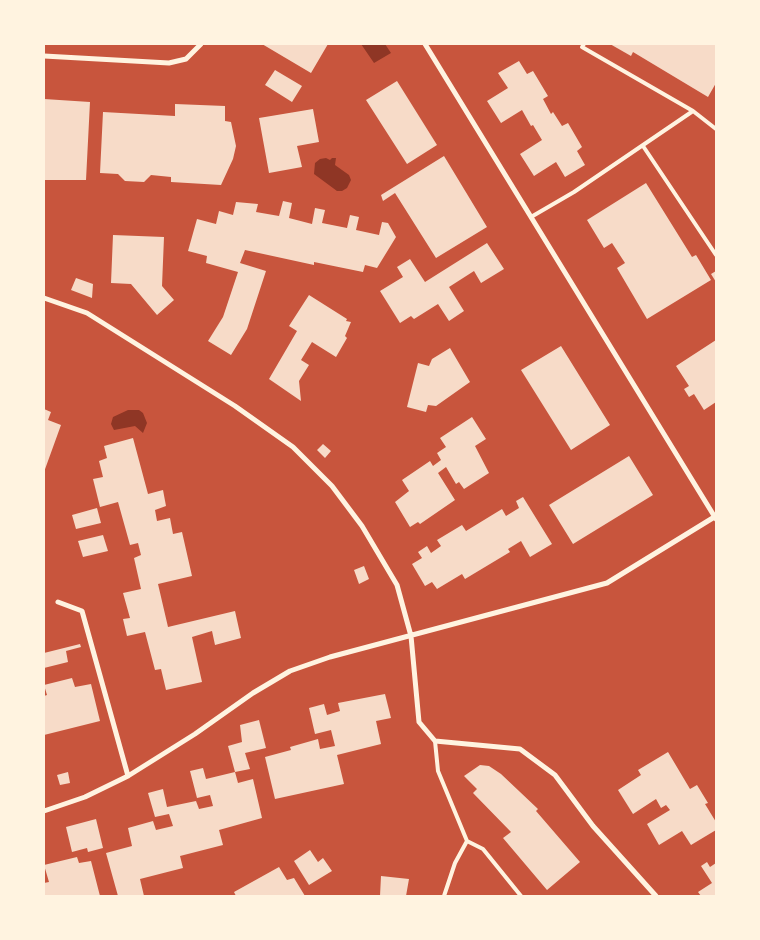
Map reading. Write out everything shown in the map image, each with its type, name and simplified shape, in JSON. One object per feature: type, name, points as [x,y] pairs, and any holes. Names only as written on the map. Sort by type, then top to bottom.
[{"type":"street","points":[[44,56],[169,62],[186,59],[202,44]]},
{"type":"street","points":[[44,811],[85,797],[128,776],[195,734],[253,693],[290,671],[330,658],[607,583],[716,518],[425,44]]},
{"type":"street","points":[[44,298],[87,314],[185,374],[293,447],[332,486],[362,526],[398,585],[411,636],[419,722],[435,741],[520,749],[555,775],[593,826],[643,879],[656,896]]},
{"type":"street","points":[[58,602],[82,611],[128,776]]},
{"type":"lane","points":[[584,44],[582,47],[692,111],[716,129]]},
{"type":"lane","points":[[531,217],[574,192],[692,111]]},
{"type":"lane","points":[[643,146],[716,255]]},
{"type":"lane","points":[[435,741],[438,771],[467,841],[482,849],[520,896]]},
{"type":"lane","points":[[444,896],[455,863],[467,841]]},
{"type":"shaded area","points":[[361,44],[385,44],[391,53],[374,63]]},
{"type":"shaded area","points":[[326,158],[330,160],[336,158],[335,165],[349,175],[351,180],[347,188],[342,191],[337,191],[314,174],[315,163],[320,159]]},
{"type":"shaded area","points":[[128,410],[139,410],[143,413],[147,423],[143,433],[135,426],[114,430],[111,424],[113,417]]},
{"type":"building","points":[[262,44],[328,44],[311,73]]},
{"type":"building","points":[[610,44],[716,44],[716,83],[708,97],[633,52],[631,56]]},
{"type":"building","points":[[519,61],[527,74],[533,71],[548,96],[543,99],[551,114],[553,112],[562,126],[568,123],[582,147],[577,151],[585,165],[565,177],[556,162],[534,176],[520,154],[542,140],[533,125],[531,126],[522,110],[501,123],[487,101],[508,88],[498,73]]},
{"type":"building","points":[[275,70],[302,86],[292,102],[265,85]]},
{"type":"building","points":[[397,81],[437,145],[407,164],[366,100]]},
{"type":"building","points":[[44,99],[90,102],[86,180],[44,180]]},
{"type":"building","points":[[175,104],[225,106],[225,121],[231,122],[236,146],[233,159],[221,185],[171,182],[171,177],[151,175],[144,182],[125,181],[118,174],[100,173],[103,112],[175,116]]},
{"type":"building","points":[[313,109],[319,142],[297,146],[302,167],[269,173],[259,118]]},
{"type":"building","points":[[444,156],[487,227],[436,258],[395,193],[383,201],[381,195]]},
{"type":"building","points":[[646,183],[692,257],[696,255],[711,280],[647,319],[617,268],[625,263],[612,243],[604,248],[587,220]]},
{"type":"building","points":[[283,201],[292,203],[289,218],[312,224],[315,208],[325,210],[322,223],[347,228],[350,215],[359,217],[356,230],[379,235],[382,222],[388,223],[396,237],[377,268],[365,265],[363,272],[314,262],[314,265],[245,250],[240,263],[266,271],[247,329],[231,355],[208,341],[223,317],[238,272],[206,263],[207,256],[188,251],[197,219],[216,224],[219,211],[233,215],[236,202],[258,204],[256,212],[279,216]]},
{"type":"building","points":[[113,235],[164,237],[162,286],[174,300],[157,315],[131,284],[111,283]]},
{"type":"building","points":[[487,243],[504,269],[481,283],[474,271],[449,287],[464,311],[449,321],[438,304],[414,319],[411,316],[400,323],[380,291],[403,277],[397,267],[410,259],[425,282]]},
{"type":"building","points":[[716,271],[716,282],[711,274]]},
{"type":"building","points":[[76,278],[93,284],[92,298],[71,290]]},
{"type":"building","points":[[309,295],[347,319],[346,321],[351,322],[345,336],[347,338],[336,357],[312,342],[301,360],[309,365],[299,381],[301,401],[269,379],[297,331],[289,326]]},
{"type":"building","points":[[716,340],[716,402],[704,410],[694,394],[689,397],[684,389],[689,386],[676,366]]},
{"type":"building","points":[[561,346],[610,425],[571,450],[521,370]]},
{"type":"building","points":[[450,348],[470,382],[436,406],[428,405],[426,412],[407,407],[418,363],[429,366],[432,359]]},
{"type":"building","points":[[44,409],[51,412],[48,420],[61,425],[44,472]]},
{"type":"building","points":[[472,417],[486,439],[475,446],[489,473],[464,489],[459,482],[456,484],[446,467],[438,473],[455,500],[420,524],[418,522],[410,527],[395,502],[409,491],[402,480],[430,461],[433,466],[441,460],[437,453],[446,447],[440,438]]},
{"type":"building","points":[[133,438],[148,494],[163,490],[166,506],[155,510],[157,521],[170,518],[173,534],[182,532],[192,576],[158,584],[168,627],[235,611],[241,638],[215,645],[212,631],[192,637],[202,682],[166,690],[161,669],[155,670],[145,632],[127,636],[123,619],[130,618],[123,593],[141,589],[134,558],[141,555],[138,543],[130,545],[118,502],[100,507],[93,479],[103,477],[99,461],[107,458],[104,446]]},
{"type":"building","points":[[323,444],[331,451],[325,458],[317,450]]},
{"type":"building","points":[[629,456],[653,495],[573,544],[549,505]]},
{"type":"building","points":[[523,497],[552,544],[530,557],[521,541],[508,549],[510,552],[465,579],[462,574],[437,589],[432,582],[425,586],[412,564],[422,558],[418,552],[427,546],[431,553],[441,546],[437,540],[462,525],[466,531],[502,509],[506,516],[519,508],[516,501]]},
{"type":"building","points":[[97,508],[101,523],[76,529],[72,515]]},
{"type":"building","points":[[103,535],[108,551],[83,557],[78,541]]},
{"type":"building","points":[[364,566],[369,579],[359,584],[354,570]]},
{"type":"building","points":[[80,644],[81,647],[66,651],[68,662],[44,668],[44,653]]},
{"type":"building","points":[[72,678],[75,687],[91,684],[100,721],[44,735],[44,696],[47,695],[44,685]]},
{"type":"building","points":[[385,694],[391,718],[376,721],[381,744],[337,755],[344,784],[275,799],[265,757],[291,750],[290,747],[318,739],[320,749],[335,746],[331,730],[315,734],[309,708],[324,704],[327,715],[340,711],[338,703]]},
{"type":"building","points":[[259,720],[266,748],[245,753],[250,769],[235,772],[228,746],[242,742],[240,725]]},
{"type":"building","points":[[668,752],[690,789],[697,785],[708,803],[705,804],[716,822],[716,830],[691,845],[682,831],[659,845],[647,824],[670,810],[666,805],[661,808],[656,799],[633,814],[618,790],[641,775],[638,770]]},
{"type":"building","points":[[480,765],[489,766],[501,774],[538,809],[536,811],[580,862],[547,890],[503,838],[511,832],[473,793],[477,789],[464,776]]},
{"type":"building","points":[[203,768],[206,779],[235,772],[238,783],[253,779],[262,818],[219,830],[223,845],[180,856],[183,868],[140,879],[144,896],[118,896],[106,853],[132,846],[128,828],[153,821],[156,830],[173,826],[169,814],[155,817],[148,793],[163,789],[167,807],[196,801],[199,809],[213,806],[210,795],[197,798],[190,771]]},
{"type":"building","points":[[68,772],[70,783],[60,785],[57,775]]},
{"type":"building","points":[[96,819],[103,848],[88,852],[87,848],[72,852],[66,827]]},
{"type":"building","points":[[310,850],[318,862],[323,858],[332,871],[309,885],[294,861]]},
{"type":"building","points":[[77,857],[79,863],[91,861],[100,896],[44,896],[44,883],[49,882],[44,865]]},
{"type":"building","points":[[707,862],[710,867],[716,863],[716,896],[701,896],[698,892],[712,883],[701,866]]},
{"type":"building","points":[[279,867],[287,880],[294,878],[305,896],[236,896],[234,892]]},
{"type":"building","points":[[381,876],[409,879],[406,896],[380,896]]}]
